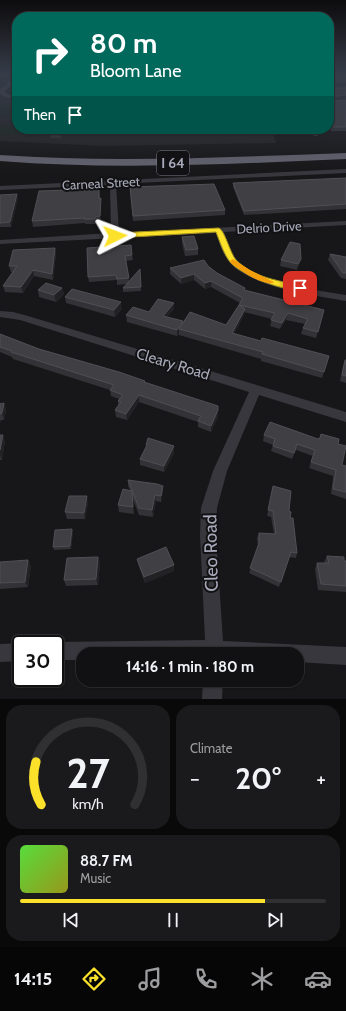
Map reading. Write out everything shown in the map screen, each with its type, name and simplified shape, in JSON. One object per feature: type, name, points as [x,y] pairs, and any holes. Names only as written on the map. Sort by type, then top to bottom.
[{"type":"highway","points":[[287,149],[329,146]]},
{"type":"highway","name":"I 64","points":[[0,148],[68,152],[140,153],[346,146]]},
{"type":"highway","name":"I 64","points":[[0,158],[80,162],[145,163],[346,156]]},
{"type":"street","name":"Carneal Street","points":[[0,188],[346,172]]},
{"type":"street","points":[[113,182],[115,236]]},
{"type":"street","name":"Delrio Drive","points":[[0,242],[346,223]]},
{"type":"street","points":[[219,230],[224,245],[233,261],[247,272],[270,282],[346,298]]},
{"type":"street","name":"Cleary Road","points":[[0,314],[24,318],[346,417]]},
{"type":"street","name":"Cleo Road","points":[[215,647],[208,535],[209,508],[220,471],[256,389]]},
{"type":"street","points":[[64,651],[76,651]]},
{"type":"street","points":[[0,653],[12,652]]},
{"type":"street","points":[[304,653],[346,656]]},
{"type":"street","points":[[212,699],[213,687]]},
{"type":"shaded area","points":[[0,108],[12,108],[12,134],[273,134],[276,143],[104,146],[0,141]]},
{"type":"shaded area","points":[[0,108],[12,108],[12,117],[0,118]]},
{"type":"shaded area","points":[[12,125],[12,134],[51,134],[0,135],[0,126]]},
{"type":"building","points":[[334,108],[346,108],[346,127],[334,127]]},
{"type":"building","points":[[346,178],[346,204],[244,211],[233,183]]},
{"type":"building","points":[[214,184],[225,210],[133,216],[130,187]]},
{"type":"building","points":[[99,189],[99,199],[101,198],[100,216],[95,217],[95,219],[84,218],[32,221],[39,191]]},
{"type":"building","points":[[17,194],[10,222],[0,223],[0,195]]},
{"type":"building","points":[[194,236],[198,249],[186,250],[182,237]]},
{"type":"building","points":[[290,242],[300,244],[301,259],[298,264],[281,260]]},
{"type":"building","points":[[131,245],[132,255],[125,256],[129,278],[117,279],[116,275],[88,277],[87,248]]},
{"type":"building","points":[[55,248],[52,274],[33,270],[21,287],[3,286],[17,266],[9,266],[13,250]]},
{"type":"building","points":[[330,254],[346,257],[346,273],[343,273]]},
{"type":"building","points":[[204,260],[208,266],[217,273],[245,288],[244,290],[324,310],[318,332],[303,328],[308,319],[288,313],[282,323],[271,320],[275,313],[239,305],[243,298],[211,281],[205,283],[194,274],[181,278],[170,268]]},
{"type":"building","points":[[140,269],[141,287],[123,288]]},
{"type":"building","points":[[46,283],[62,288],[54,295],[38,290]]},
{"type":"building","points":[[72,289],[121,302],[114,310],[65,297]]},
{"type":"building","points":[[158,299],[174,303],[163,316],[183,321],[177,330],[126,315],[133,307],[149,312]]},
{"type":"building","points":[[239,305],[245,309],[232,333],[261,341],[262,338],[329,356],[324,372],[262,354],[263,352],[179,329],[190,312],[226,325]]},
{"type":"building","points":[[0,334],[39,349],[119,372],[145,381],[144,382],[218,406],[218,410],[211,426],[198,421],[201,416],[139,395],[126,414],[115,410],[121,402],[118,401],[123,395],[110,390],[114,385],[11,352],[12,351],[0,347]]},
{"type":"building","points":[[346,360],[346,376],[342,375]]},
{"type":"building","points":[[4,403],[2,413],[0,414],[0,404]]},
{"type":"building","points":[[270,422],[318,439],[320,438],[321,434],[339,439],[338,444],[346,446],[342,465],[346,466],[346,492],[333,489],[336,470],[311,462],[315,450],[297,444],[294,453],[273,446],[275,439],[264,435]]},
{"type":"building","points":[[0,435],[3,435],[0,450]]},
{"type":"building","points":[[148,438],[174,446],[164,466],[140,459],[147,445]]},
{"type":"building","points":[[128,480],[163,486],[161,496],[155,495],[152,510],[139,508]]},
{"type":"building","points":[[273,486],[291,491],[289,511],[291,512],[290,518],[293,518],[297,553],[291,552],[281,582],[250,568],[259,543],[259,533],[276,534],[273,511],[268,510]]},
{"type":"building","points":[[123,489],[132,491],[133,507],[118,505]]},
{"type":"building","points":[[69,496],[87,496],[84,513],[65,512]]},
{"type":"building","points":[[72,529],[70,546],[53,547],[55,530]]},
{"type":"building","points":[[166,547],[174,565],[144,577],[137,559]]},
{"type":"building","points":[[327,556],[344,557],[344,561],[346,561],[346,586],[321,584],[317,563],[329,563]]},
{"type":"building","points":[[98,557],[96,579],[64,580],[67,558]]},
{"type":"building","points":[[28,560],[25,582],[0,583],[0,562]]},
{"type":"slow traffic","points":[[233,261],[247,272],[270,282]]},
{"type":"route","points":[[115,236],[219,230],[224,245],[233,261],[247,272],[270,282],[300,288]]}]
